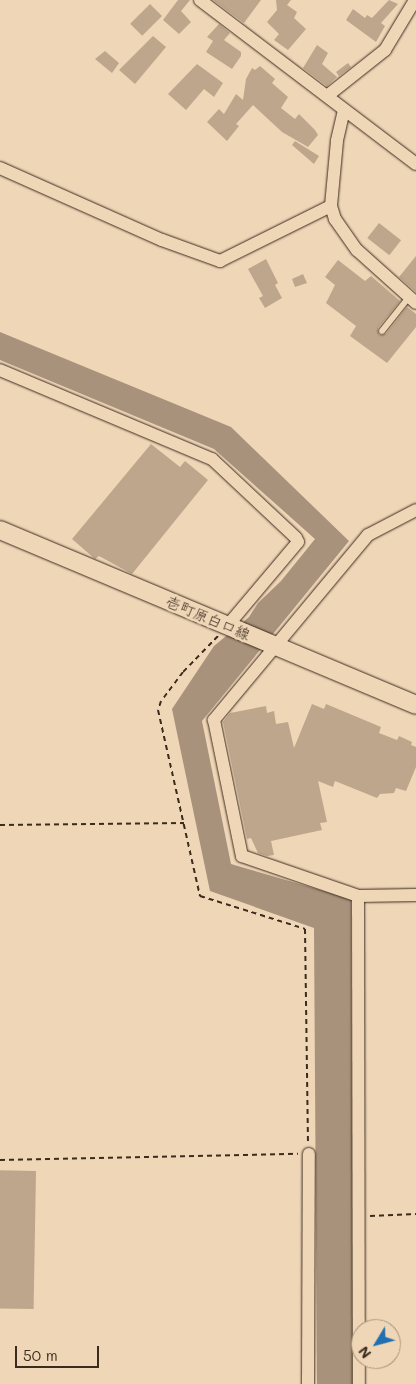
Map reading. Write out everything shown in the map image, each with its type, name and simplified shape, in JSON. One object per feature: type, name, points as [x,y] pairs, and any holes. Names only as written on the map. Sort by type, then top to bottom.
[{"type":"main road","name":"壱町原白口線","points":[[0,530],[416,705]]},
{"type":"street","points":[[200,0],[416,164]]},
{"type":"street","points":[[326,96],[385,50],[415,0]]},
{"type":"street","points":[[344,110],[336,141],[331,206],[335,219],[357,250],[413,300]]},
{"type":"street","points":[[0,168],[162,240],[220,261],[331,206]]},
{"type":"street","points":[[0,370],[212,459],[296,538],[298,542],[232,627]]},
{"type":"street","points":[[416,510],[368,535],[273,645],[214,720],[242,856],[358,896],[416,895]]},
{"type":"street","points":[[358,896],[359,1384]]},
{"type":"street","points":[[308,1154],[308,1384]]},
{"type":"lane","points":[[382,331],[413,300]]},
{"type":"path","points":[[0,1160],[308,1154],[305,929],[200,896],[159,705],[182,672],[232,627]]},
{"type":"path","points":[[0,825],[184,823]]},
{"type":"path","points":[[358,1216],[416,1214]]},
{"type":"shaded area","points":[[0,332],[231,427],[349,541],[202,721],[231,864],[351,899],[353,1319],[351,1319],[351,1369],[353,1369],[353,1384],[317,1384],[314,928],[210,891],[172,709],[214,646],[249,617],[258,603],[281,581],[315,539],[214,449],[0,360]]},
{"type":"building","points":[[178,0],[190,0],[181,11],[191,22],[179,34],[163,20]]},
{"type":"building","points":[[213,0],[261,0],[244,23]]},
{"type":"building","points":[[276,0],[291,0],[287,5],[297,12],[294,18],[306,29],[288,50],[274,40],[279,34],[267,22],[277,10]]},
{"type":"building","points":[[389,0],[398,4],[381,23],[385,26],[376,42],[346,20],[353,9],[365,18],[367,15],[372,18]]},
{"type":"building","points":[[150,4],[162,16],[142,36],[130,24]]},
{"type":"building","points":[[219,24],[230,33],[224,40],[241,52],[241,56],[232,69],[206,52],[213,41],[207,37]]},
{"type":"building","points":[[153,36],[166,47],[135,84],[119,70]]},
{"type":"building","points":[[317,45],[328,53],[322,64],[337,77],[327,86],[303,68]]},
{"type":"building","points":[[105,51],[119,63],[112,73],[95,59]]},
{"type":"building","points":[[348,63],[351,67],[339,76],[336,72]]},
{"type":"building","points":[[197,64],[223,83],[214,97],[204,89],[186,110],[168,94]]},
{"type":"building","points":[[260,66],[275,79],[272,83],[288,97],[281,108],[295,119],[299,114],[318,135],[308,147],[282,132],[253,105],[236,124],[239,126],[227,141],[207,122],[219,109],[224,114],[236,94],[243,100],[246,79],[252,68],[255,70]]},
{"type":"building","points":[[295,141],[319,156],[314,164],[292,145]]},
{"type":"building","points":[[379,223],[401,240],[389,255],[367,238]]},
{"type":"building","points":[[416,256],[416,292],[399,277]]},
{"type":"building","points":[[266,259],[278,283],[275,285],[282,298],[265,308],[259,298],[263,296],[248,269]]},
{"type":"building","points":[[338,260],[365,281],[371,276],[400,301],[378,328],[379,335],[386,334],[407,307],[416,314],[416,327],[387,363],[350,336],[356,326],[326,303],[335,285],[325,277]]},
{"type":"building","points":[[303,274],[307,283],[295,287],[292,279]]},
{"type":"building","points":[[151,444],[180,467],[185,461],[208,480],[132,574],[99,556],[95,559],[72,539]]},
{"type":"building","points":[[312,704],[324,709],[326,704],[381,727],[379,733],[397,740],[399,736],[412,742],[411,745],[416,747],[416,767],[406,791],[396,788],[394,793],[380,794],[377,798],[335,781],[333,787],[318,781],[327,822],[320,823],[322,830],[271,841],[274,855],[267,856],[258,853],[251,838],[247,839],[223,722],[230,713],[266,706],[267,713],[274,711],[276,724],[288,722],[294,748]]},
{"type":"building","points":[[0,1170],[36,1171],[34,1309],[0,1308]]}]
